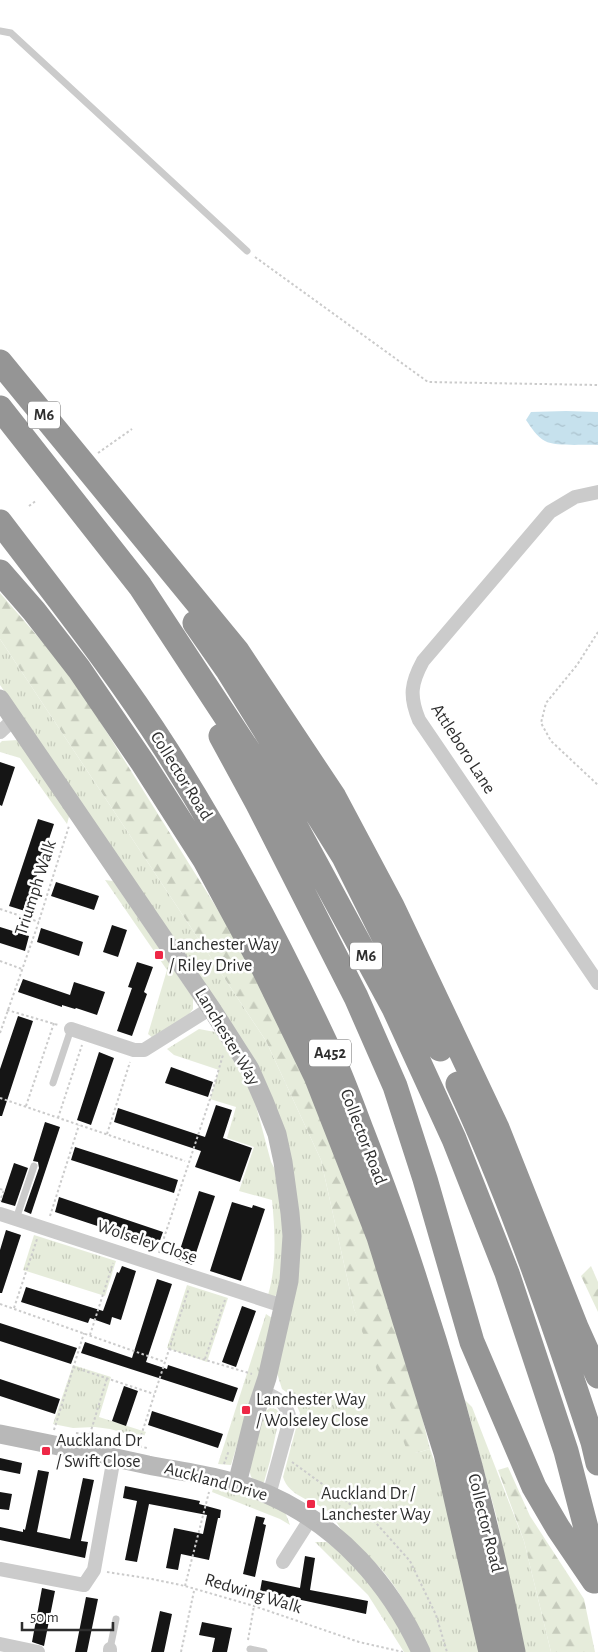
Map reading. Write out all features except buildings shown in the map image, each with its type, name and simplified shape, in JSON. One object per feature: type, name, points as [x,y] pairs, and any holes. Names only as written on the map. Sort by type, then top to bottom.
[{"type":"highway","name":"M6","points":[[0,362],[92,461],[227,669],[348,866],[459,1086],[504,1192],[545,1299],[593,1442],[598,1463]]},
{"type":"highway","name":"M6","points":[[0,408],[140,586],[284,805],[394,1008],[454,1139],[507,1273],[566,1451],[598,1574]]},
{"type":"highway","points":[[92,461],[237,651],[334,797],[392,906],[497,1128],[576,1327],[598,1376]]},
{"type":"highway","name":"Collector Road","points":[[0,522],[102,656],[167,751],[230,856],[284,957],[338,1070],[398,1228],[433,1336],[468,1457],[498,1575],[513,1652]]},
{"type":"highway","name":"Collector Road","points":[[0,572],[79,669],[143,763],[205,860],[264,969],[316,1076],[379,1237],[446,1453],[491,1652]]},
{"type":"highway","points":[[140,586],[258,804],[356,997],[395,1086],[428,1189],[472,1342],[534,1487],[558,1528],[598,1587]]},
{"type":"street","name":"Attleboro Lane","points":[[598,492],[574,497],[550,512],[423,661],[416,674],[412,690],[413,706],[419,720],[598,983]]},
{"type":"street","points":[[0,576],[34,612]]},
{"type":"street","name":"Lanchester Way","points":[[0,699],[211,1008],[250,1069],[268,1109],[281,1152],[287,1186],[292,1236],[289,1281],[265,1384],[246,1446],[237,1484]]},
{"type":"street","points":[[0,732],[14,719]]},
{"type":"street","points":[[71,1029],[134,1050],[144,1050],[211,1008]]},
{"type":"street","name":"Wolseley Close","points":[[0,1214],[283,1306]]},
{"type":"street","points":[[265,1384],[287,1407],[290,1419],[269,1495]]},
{"type":"street","name":"Auckland Drive","points":[[0,1434],[132,1461],[218,1473],[237,1484],[269,1495],[311,1518],[343,1543],[383,1586],[410,1628],[422,1652]]},
{"type":"street","points":[[0,1569],[84,1586],[94,1570],[114,1457]]},
{"type":"street","points":[[283,1562],[311,1518]]},
{"type":"street","points":[[0,1644],[38,1652]]},
{"type":"lane","points":[[0,31],[10,33],[247,251]]},
{"type":"lane","points":[[52,1083],[71,1029]]},
{"type":"lane","points":[[16,1219],[34,1166]]},
{"type":"lane","points":[[110,1651],[116,1619]]},
{"type":"lane","points":[[249,1646],[264,1652]]},
{"type":"path","points":[[247,251],[428,382],[598,385]]},
{"type":"path","points":[[92,461],[132,429]]},
{"type":"path","points":[[28,506],[37,500]]},
{"type":"path","points":[[598,632],[577,665],[546,703],[540,723],[551,741],[598,785]]},
{"type":"path","name":"Triumph Walk","points":[[0,1033],[39,922],[74,807]]},
{"type":"path","points":[[0,909],[39,922]]},
{"type":"path","points":[[0,961],[22,969]]},
{"type":"path","points":[[8,1010],[71,1029]]},
{"type":"path","points":[[25,1107],[54,1024]]},
{"type":"path","points":[[58,1118],[86,1033]]},
{"type":"path","points":[[107,1134],[134,1050]]},
{"type":"path","points":[[155,1264],[223,1055],[228,1063]]},
{"type":"path","points":[[0,1098],[185,1161]]},
{"type":"path","points":[[14,1308],[79,1125]]},
{"type":"path","points":[[0,1189],[4,1190],[0,1202]]},
{"type":"path","points":[[90,1335],[116,1252]]},
{"type":"path","points":[[132,1461],[193,1276]]},
{"type":"path","points":[[205,1359],[229,1288]]},
{"type":"path","points":[[0,1309],[1,1304],[14,1308],[165,1362]]},
{"type":"path","points":[[48,1444],[54,1431],[84,1333]]},
{"type":"path","points":[[169,1348],[205,1359],[265,1384]]},
{"type":"path","points":[[73,1367],[154,1394]]},
{"type":"path","points":[[90,1434],[106,1378]]},
{"type":"path","points":[[185,1586],[218,1473],[232,1440],[246,1446]]},
{"type":"path","points":[[280,1455],[330,1488],[376,1523],[410,1561],[436,1615],[447,1652]]},
{"type":"path","name":"Redwing Walk","points":[[94,1570],[185,1586],[254,1606],[360,1642],[403,1652]]},
{"type":"path","points":[[181,1652],[194,1590]]},
{"type":"path","points":[[249,1646],[254,1606]]},
{"type":"green space","points":[[0,593],[71,675],[263,982],[310,1089],[398,1320],[430,1449],[416,1453],[406,1448],[354,1309],[321,1160],[266,1041],[0,639]]},
{"type":"green space","points":[[0,639],[266,1041],[321,1160],[354,1309],[416,1453],[430,1449],[447,1497],[483,1652],[428,1652],[410,1612],[382,1570],[348,1538],[330,1514],[290,1489],[286,1484],[283,1477],[300,1413],[293,1397],[282,1389],[277,1373],[296,1283],[268,1096],[51,760],[0,685]]},
{"type":"green space","points":[[18,740],[70,813],[67,824],[20,758],[0,752],[0,743],[2,741]]},
{"type":"green space","points":[[105,880],[113,881],[193,998],[193,1009],[189,1014],[154,1039],[148,1034],[167,970]]},
{"type":"green space","points":[[199,1029],[215,1032],[241,1072],[255,1102],[271,1162],[278,1175],[285,1246],[279,1289],[275,1297],[268,1295],[274,1260],[272,1200],[239,1191],[254,1147],[227,1138],[236,1107],[210,1099],[219,1070],[174,1055],[167,1049]]},
{"type":"green space","points":[[34,1235],[116,1261],[105,1296],[23,1270]]},
{"type":"green space","points":[[591,1266],[598,1282],[598,1312],[581,1276]]},
{"type":"green space","points":[[187,1285],[228,1298],[207,1362],[167,1348]]},
{"type":"green space","points":[[266,1314],[275,1320],[231,1465],[218,1464]]},
{"type":"green space","points":[[73,1365],[111,1377],[99,1417],[146,1432],[143,1438],[110,1429],[95,1427],[73,1428],[53,1424]]},
{"type":"green space","points":[[465,1400],[472,1407],[524,1541],[551,1652],[524,1652],[497,1519]]},
{"type":"green space","points":[[270,1408],[276,1409],[280,1414],[264,1482],[259,1484],[253,1480],[250,1472],[250,1462],[264,1412]]},
{"type":"green space","points":[[508,1467],[530,1516],[584,1599],[595,1652],[551,1652],[524,1541],[498,1470]]},
{"type":"green space","points":[[214,1485],[262,1501],[285,1512],[290,1525],[280,1519],[212,1492]]},
{"type":"green space","points":[[315,1542],[327,1542],[351,1562],[380,1594],[413,1652],[404,1652],[368,1595]]},
{"type":"water","points":[[531,412],[598,412],[598,445],[550,443],[539,437],[526,420]]},
{"type":"place","name":"Lanchester Way / Riley Drive","points":[[159,955]]},
{"type":"place","name":"Lanchester Way / Wolseley Close","points":[[246,1410]]},
{"type":"place","name":"Auckland Dr / Swift Close","points":[[46,1451]]},
{"type":"place","name":"Auckland Dr / Lanchester Way","points":[[311,1504]]}]
